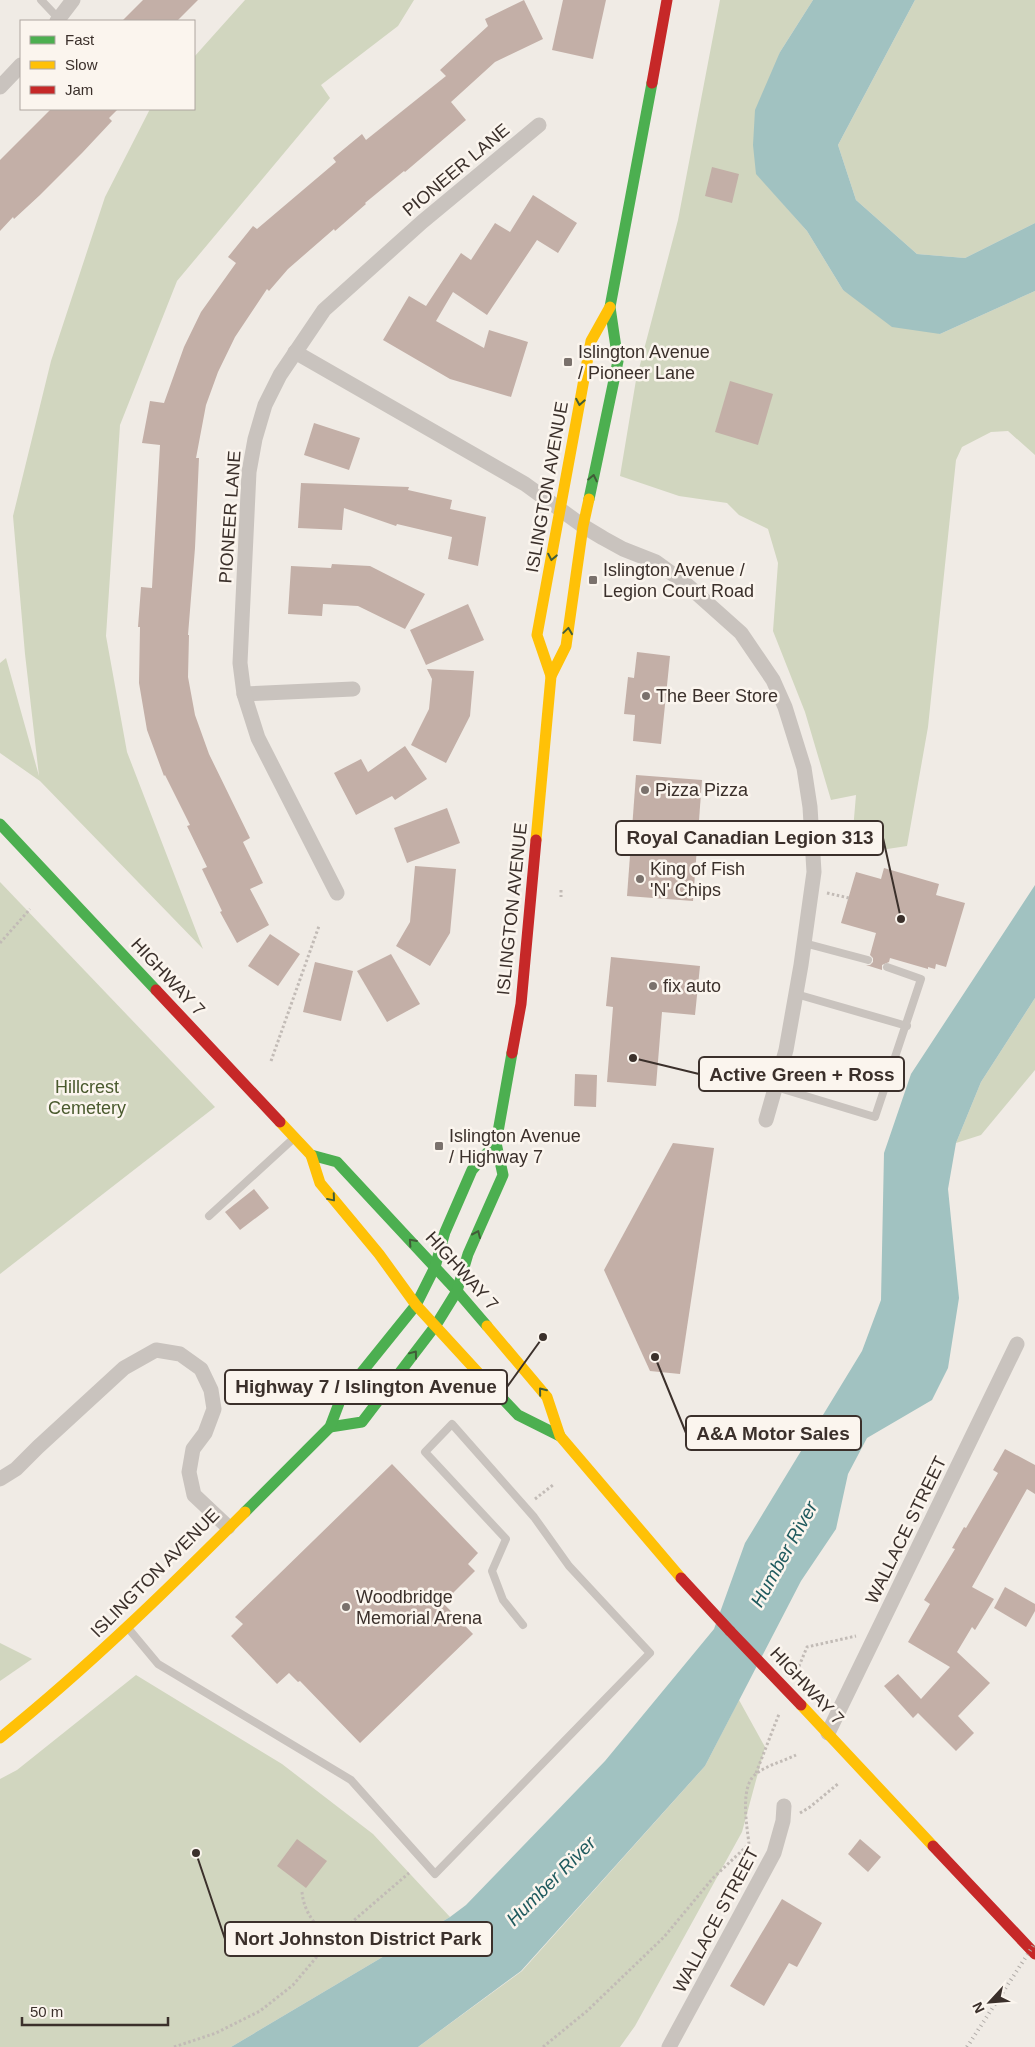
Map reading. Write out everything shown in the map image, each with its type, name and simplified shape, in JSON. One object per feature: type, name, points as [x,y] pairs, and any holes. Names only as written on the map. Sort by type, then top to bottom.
[{"type":"main road","name":"ISLINGTON AVENUE","points":[[551,676],[537,634],[591,341],[610,307],[668,0]]},
{"type":"main road","name":"ISLINGTON AVENUE","points":[[330,1427],[362,1422],[436,1325],[457,1291],[468,1254],[503,1175],[496,1143],[521,1004],[551,676],[566,646],[583,526],[618,361],[610,307]]},
{"type":"main road","name":"HIGHWAY 7","points":[[0,824],[311,1155],[320,1183],[379,1254],[416,1304],[518,1415],[560,1436]]},
{"type":"main road","name":"ISLINGTON AVENUE","points":[[0,1738],[41,1706],[128,1628],[330,1427],[341,1398],[416,1304],[434,1267],[445,1232],[472,1170],[496,1143]]},
{"type":"main road","name":"HIGHWAY 7","points":[[311,1155],[337,1162],[457,1291],[547,1397],[560,1436],[678,1576],[1035,1954]]},
{"type":"street","points":[[58,20],[73,0]]},
{"type":"street","points":[[0,86],[20,66]]},
{"type":"street","name":"PIONEER LANE","points":[[337,893],[258,738],[244,694],[240,663],[249,472],[255,439],[265,405],[280,375],[324,310],[422,222],[539,125]]},
{"type":"street","points":[[295,352],[525,484],[583,526],[623,549],[656,562],[685,583],[741,634],[773,680],[785,707],[800,752],[810,807],[814,872],[786,1050],[766,1120]]},
{"type":"street","points":[[244,694],[353,689]]},
{"type":"street","name":"WALLACE STREET","points":[[828,1734],[1017,1344]]},
{"type":"street","points":[[0,1479],[16,1469],[124,1368],[156,1350],[180,1354],[201,1368],[211,1390],[214,1409],[206,1433],[193,1449],[189,1472],[194,1495],[228,1527]]},
{"type":"street","name":"WALLACE STREET","points":[[669,2047],[774,1853],[783,1814]]},
{"type":"lane","points":[[41,0],[58,20]]},
{"type":"lane","points":[[804,942],[868,960]]},
{"type":"lane","points":[[776,1087],[876,1116],[921,979],[887,967]]},
{"type":"lane","points":[[796,994],[906,1026]]},
{"type":"lane","points":[[209,1216],[295,1138]]},
{"type":"lane","points":[[128,1628],[158,1664],[351,1780],[436,1874],[650,1653],[569,1566],[552,1541],[525,1508],[452,1424],[425,1452],[506,1539],[492,1571],[503,1600],[523,1625]]},
{"type":"path","points":[[561,890],[562,898]]},
{"type":"path","points":[[0,943],[30,909]]},
{"type":"path","points":[[271,1061],[319,926]]},
{"type":"path","points":[[525,1508],[553,1485]]},
{"type":"path","points":[[543,2047],[587,2011],[664,1937],[713,1878],[749,1844],[745,1808],[749,1784],[756,1774],[796,1755]]},
{"type":"path","points":[[783,1814],[810,1807],[839,1783]]},
{"type":"path","points":[[174,2047],[216,2033],[260,2011],[293,1985],[331,1940],[409,1873]]},
{"type":"path","points":[[302,1892],[307,1912],[315,1925],[331,1940]]},
{"type":"green space","points":[[245,0],[414,0],[398,26],[321,85],[330,98],[177,281],[120,425],[106,636],[127,752],[203,949],[40,781],[0,753],[0,663],[6,658],[39,776],[25,654],[13,516],[51,361],[105,197],[149,110],[195,110],[195,56]]},
{"type":"green space","points":[[720,0],[813,0],[780,52],[757,174],[807,231],[843,290],[940,334],[1035,291],[1035,455],[1008,431],[991,432],[962,447],[956,460],[928,727],[907,846],[861,853],[852,842],[856,795],[831,800],[805,712],[773,631],[778,563],[768,529],[739,515],[727,503],[679,496],[620,476],[636,380],[678,220]]},
{"type":"green space","points":[[915,0],[1035,0],[1035,223],[965,258],[917,254],[856,200],[838,145]]},
{"type":"green space","name":"Hillcrest Cemetery","points":[[0,882],[215,1107],[0,1274]]},
{"type":"green space","points":[[1035,998],[1035,1070],[981,1135],[956,1143],[981,1082]]},
{"type":"green space","points":[[0,1643],[32,1659],[0,1681]]},
{"type":"green space","points":[[136,1675],[282,1764],[373,1834],[450,1917],[231,2047],[0,2047],[0,1779],[17,1770]]},
{"type":"green space","points":[[739,1700],[765,1747],[742,1832],[635,2026],[620,2047],[418,2047],[522,1971],[705,1766]]},
{"type":"water","points":[[813,0],[915,0],[838,145],[856,200],[917,254],[965,258],[1035,223],[1035,291],[940,334],[892,327],[843,290],[807,231],[756,174],[753,145],[755,110],[780,52]]},
{"type":"water","name":"Humber River","points":[[1035,885],[1035,998],[981,1082],[956,1143],[948,1189],[959,1298],[948,1368],[932,1400],[867,1438],[848,1474],[836,1529],[801,1581],[705,1766],[521,1971],[418,2047],[231,2047],[450,1917],[466,1905],[605,1761],[714,1629],[745,1543],[862,1351],[881,1300],[884,1153],[911,1074]]},
{"type":"building","points":[[143,0],[198,0],[178,20],[123,20]]},
{"type":"building","points":[[524,0],[543,39],[495,62],[451,102],[466,120],[365,203],[335,231],[334,229],[288,269],[269,291],[267,289],[235,337],[218,372],[206,405],[196,458],[199,458],[195,548],[188,635],[188,677],[195,715],[209,754],[250,838],[243,842],[263,883],[250,889],[269,925],[237,943],[220,912],[222,911],[202,869],[207,867],[187,826],[190,825],[164,776],[147,730],[139,683],[140,627],[138,627],[141,587],[152,588],[160,445],[142,443],[150,401],[164,403],[184,347],[201,312],[236,263],[228,257],[253,226],[257,229],[336,162],[333,158],[362,134],[366,140],[446,76],[440,70],[488,26],[485,19]]},
{"type":"building","points":[[563,0],[606,0],[593,59],[552,50]]},
{"type":"building","points":[[50,110],[117,110],[109,118],[112,121],[82,153],[0,231],[0,160]]},
{"type":"building","points":[[712,167],[739,174],[732,203],[705,196]]},
{"type":"building","points":[[533,195],[577,223],[558,253],[537,240],[487,315],[453,292],[436,321],[484,348],[489,330],[528,342],[511,397],[450,379],[383,340],[409,296],[426,306],[461,253],[471,260],[495,223],[510,232]]},
{"type":"building","points":[[730,381],[773,394],[758,445],[715,432]]},
{"type":"building","points":[[314,423],[360,438],[349,470],[304,455]]},
{"type":"building","points":[[301,483],[409,487],[408,490],[452,500],[450,509],[486,517],[478,566],[448,559],[452,537],[397,524],[396,526],[344,508],[342,530],[298,528]]},
{"type":"building","points":[[332,564],[370,566],[425,594],[405,629],[358,606],[323,604],[322,616],[288,614],[291,566],[331,568]]},
{"type":"building","points":[[468,604],[484,640],[426,665],[410,630]]},
{"type":"building","name":"The Beer Store","points":[[637,652],[670,656],[661,744],[633,741],[635,715],[624,714],[628,677],[634,678]]},
{"type":"building","points":[[427,669],[474,671],[470,716],[446,763],[411,745],[429,709],[432,679]]},
{"type":"building","points":[[405,746],[427,779],[395,800],[392,796],[356,815],[334,773],[361,759],[368,772]]},
{"type":"building","points":[[636,775],[702,780],[693,901],[627,896]]},
{"type":"building","points":[[447,808],[460,843],[407,863],[394,828]]},
{"type":"building","points":[[415,866],[456,869],[450,933],[430,966],[396,946],[410,922]]},
{"type":"building","points":[[884,868],[939,884],[936,895],[965,903],[946,967],[936,964],[935,969],[928,967],[928,969],[890,958],[889,962],[882,965],[882,970],[866,965],[870,965],[873,962],[873,958],[870,955],[876,933],[841,923],[856,872],[881,879]]},
{"type":"building","points":[[270,934],[300,954],[278,986],[248,966]]},
{"type":"building","points":[[391,954],[420,1004],[387,1022],[357,971]]},
{"type":"building","points":[[611,957],[700,966],[695,1015],[662,1012],[656,1086],[607,1082],[613,1007],[606,1006]]},
{"type":"building","points":[[315,962],[353,971],[341,1021],[303,1012]]},
{"type":"building","points":[[575,1074],[597,1075],[596,1107],[574,1106]]},
{"type":"building","points":[[673,1143],[714,1148],[680,1374],[650,1371],[604,1270]]},
{"type":"building","points":[[254,1189],[269,1208],[240,1230],[225,1212]]},
{"type":"building","points":[[1005,1449],[1035,1465],[1035,1494],[1027,1489],[972,1587],[994,1599],[975,1630],[972,1627],[957,1652],[990,1683],[958,1716],[974,1733],[956,1751],[918,1713],[913,1718],[884,1686],[898,1674],[921,1699],[950,1667],[908,1642],[930,1604],[924,1600],[955,1549],[952,1548],[964,1527],[966,1528],[998,1473],[993,1470]]},
{"type":"building","name":"Woodbridge Memorial Arena","points":[[392,1464],[478,1553],[468,1564],[475,1571],[443,1603],[473,1634],[360,1743],[300,1681],[298,1682],[289,1673],[277,1684],[231,1636],[243,1624],[235,1617]]},
{"type":"building","points":[[1005,1587],[1035,1604],[1035,1611],[1026,1627],[994,1608]]},
{"type":"building","points":[[297,1839],[327,1861],[306,1888],[277,1866]]},
{"type":"building","points":[[860,1839],[881,1857],[868,1872],[848,1854]]},
{"type":"building","points":[[782,1899],[822,1923],[797,1967],[789,1963],[764,2006],[730,1986]]},
{"type":"railway","points":[[967,2047],[1035,1943]]},
{"type":"traffic: fast","points":[[589,499],[618,361],[610,307],[652,83]]},
{"type":"traffic: fast","points":[[0,824],[156,990]]},
{"type":"traffic: fast","points":[[330,1427],[362,1422],[436,1325],[457,1291],[468,1254],[503,1175],[496,1143],[512,1053]]},
{"type":"traffic: fast","points":[[245,1512],[330,1427],[341,1398],[416,1305],[435,1267],[445,1232],[472,1170],[496,1143]]},
{"type":"traffic: fast","points":[[311,1155],[337,1162],[487,1326]]},
{"type":"traffic: fast","points":[[483,1378],[518,1415],[560,1436]]},
{"type":"traffic: slow","points":[[551,676],[537,635],[591,341],[610,307]]},
{"type":"traffic: slow","points":[[536,840],[551,676],[566,646],[583,526],[589,499]]},
{"type":"traffic: slow","points":[[280,1122],[311,1155],[320,1183],[379,1254],[416,1305],[483,1378]]},
{"type":"traffic: slow","points":[[487,1326],[547,1397],[560,1436],[681,1578]]},
{"type":"traffic: slow","points":[[0,1738],[126,1628],[245,1512]]},
{"type":"traffic: slow","points":[[801,1705],[933,1846]]},
{"type":"traffic: jam","points":[[652,83],[667,0]]},
{"type":"traffic: jam","points":[[512,1053],[521,1004],[536,840]]},
{"type":"traffic: jam","points":[[156,990],[280,1122]]},
{"type":"traffic: jam","points":[[681,1578],[730,1631]]},
{"type":"traffic: jam","points":[[730,1631],[801,1705]]},
{"type":"traffic: jam","points":[[933,1846],[1035,1954]]},
{"type":"place","name":"Islington Avenue / Pioneer Lane","points":[[568,362]]},
{"type":"place","name":"Islington Avenue / Legion Court Road","points":[[593,580]]},
{"type":"place","name":"The Beer Store","points":[[646,696]]},
{"type":"place","name":"Pizza Pizza","points":[[645,790]]},
{"type":"place","name":"King of Fish 'N' Chips","points":[[640,879]]},
{"type":"place","name":"Royal Canadian Legion 313","points":[[901,919]]},
{"type":"place","name":"fix auto","points":[[653,986]]},
{"type":"place","name":"Active Green + Ross","points":[[633,1058]]},
{"type":"place","name":"Islington Avenue / Highway 7","points":[[439,1146]]},
{"type":"place","name":"Highway 7 / Islington Avenue","points":[[543,1337]]},
{"type":"place","name":"A&A Motor Sales","points":[[655,1357]]},
{"type":"place","name":"Woodbridge Memorial Arena","points":[[346,1607]]},
{"type":"place","name":"Nort Johnston District Park","points":[[196,1853]]}]
